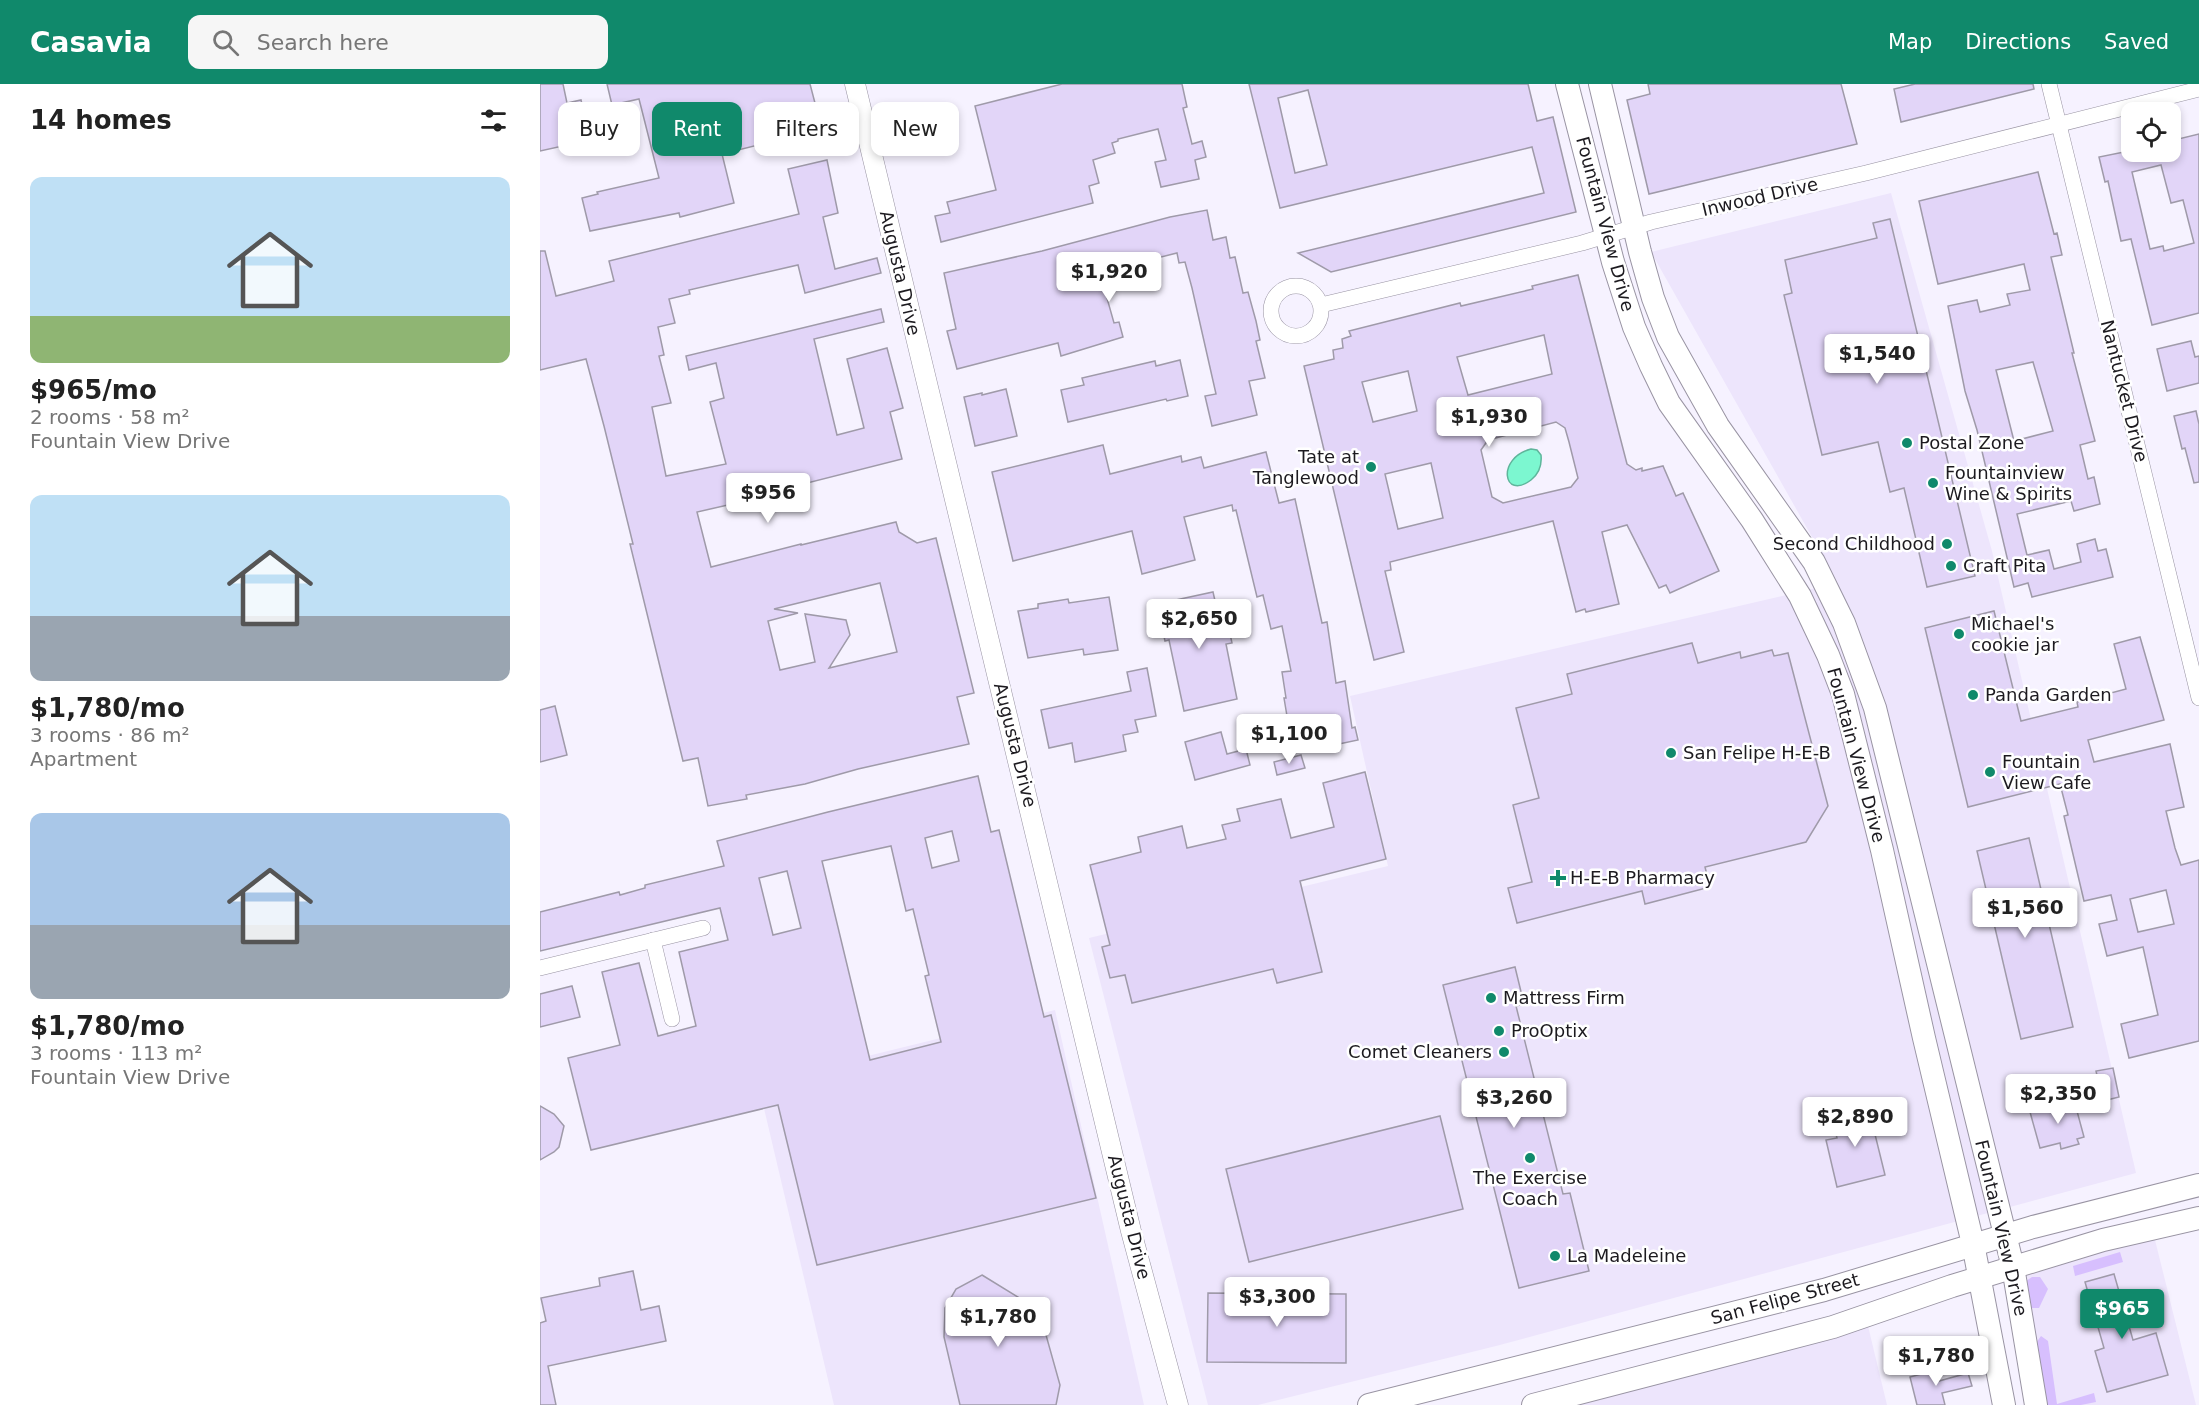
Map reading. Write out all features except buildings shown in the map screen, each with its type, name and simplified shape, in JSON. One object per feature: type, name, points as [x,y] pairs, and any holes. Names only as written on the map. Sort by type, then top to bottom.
[{"type":"main road","name":"Fountain View Drive","points":[[1567,84],[1606,235],[1634,327],[1669,404],[1774,552],[1800,596],[1828,655],[1843,694],[1973,1244],[2004,1405]]},
{"type":"main road","name":"Fountain View Drive","points":[[1600,84],[1634,228],[1653,298],[1668,337],[1718,426],[1814,562],[1844,623],[1875,708],[2013,1267],[2036,1405]]},
{"type":"main road","points":[[1737,500],[1757,483]]},
{"type":"main road","points":[[1816,632],[1844,623]]},
{"type":"main road","name":"San Felipe Street","points":[[1370,1405],[1540,1360],[1683,1327],[1824,1290],[2005,1235],[2199,1185]]},
{"type":"main road","name":"San Felipe Street","points":[[1533,1405],[1833,1327],[1980,1277],[2103,1240],[2199,1218]]},
{"type":"main road","points":[[1683,1327],[1692,1364]]},
{"type":"street","name":"Augusta Drive","points":[[855,84],[1129,1221],[1178,1405]]},
{"type":"street","name":"Nantucket Drive","points":[[2049,84],[2199,698]]},
{"type":"street","name":"Inwood Drive","points":[[1321,305],[1582,243],[1634,228],[1866,173],[2199,89]]},
{"type":"street","points":[[540,968],[702,928]]},
{"type":"street","points":[[653,940],[672,1018]]},
{"type":"shaded area","points":[[1891,193],[1992,551],[2136,1173],[1496,1346],[1258,1405],[1208,1405],[1089,938],[1388,866],[1350,696],[1838,583],[1651,252]]},
{"type":"shaded area","points":[[1531,449],[1537,450],[1541,455],[1538,472],[1522,485],[1514,485],[1509,482],[1508,468],[1520,454]]},
{"type":"shaded area","points":[[1055,1010],[1144,1405],[834,1405],[758,1083]]},
{"type":"shaded area","points":[[2154,1236],[2196,1405],[2046,1405],[2022,1277]]},
{"type":"shaded area","points":[[2120,1252],[2123,1262],[2075,1276],[2073,1266]]},
{"type":"shaded area","points":[[2032,1277],[2040,1277],[2048,1289],[2039,1308],[2028,1308],[2026,1281]]},
{"type":"shaded area","points":[[1868,1326],[1887,1405],[1571,1405]]},
{"type":"shaded area","points":[[2041,1336],[2048,1341],[2057,1404],[2094,1393],[2096,1402],[2081,1405],[2047,1405],[2036,1343]]},
{"type":"place","name":"Postal Zone","points":[[1907,443]]},
{"type":"place","name":"Tate at Tanglewood","points":[[1371,467]]},
{"type":"place","name":"Fountainview Wine & Spirits","points":[[1933,483]]},
{"type":"place","name":"Second Childhood","points":[[1947,544]]},
{"type":"place","name":"Craft Pita","points":[[1951,566]]},
{"type":"place","name":"Michael's cookie jar","points":[[1959,634]]},
{"type":"place","name":"Panda Garden","points":[[1973,695]]},
{"type":"place","name":"San Felipe H-E-B","points":[[1671,753]]},
{"type":"place","name":"Fountain View Cafe","points":[[1990,772]]},
{"type":"place","name":"H-E-B Pharmacy","points":[[1558,878]]},
{"type":"place","name":"Mattress Firm","points":[[1491,998]]},
{"type":"place","name":"ProOptix","points":[[1499,1031]]},
{"type":"place","name":"Comet Cleaners","points":[[1504,1052]]},
{"type":"place","name":"The Exercise Coach","points":[[1530,1158]]},
{"type":"place","name":"La Madeleine","points":[[1555,1256]]}]
